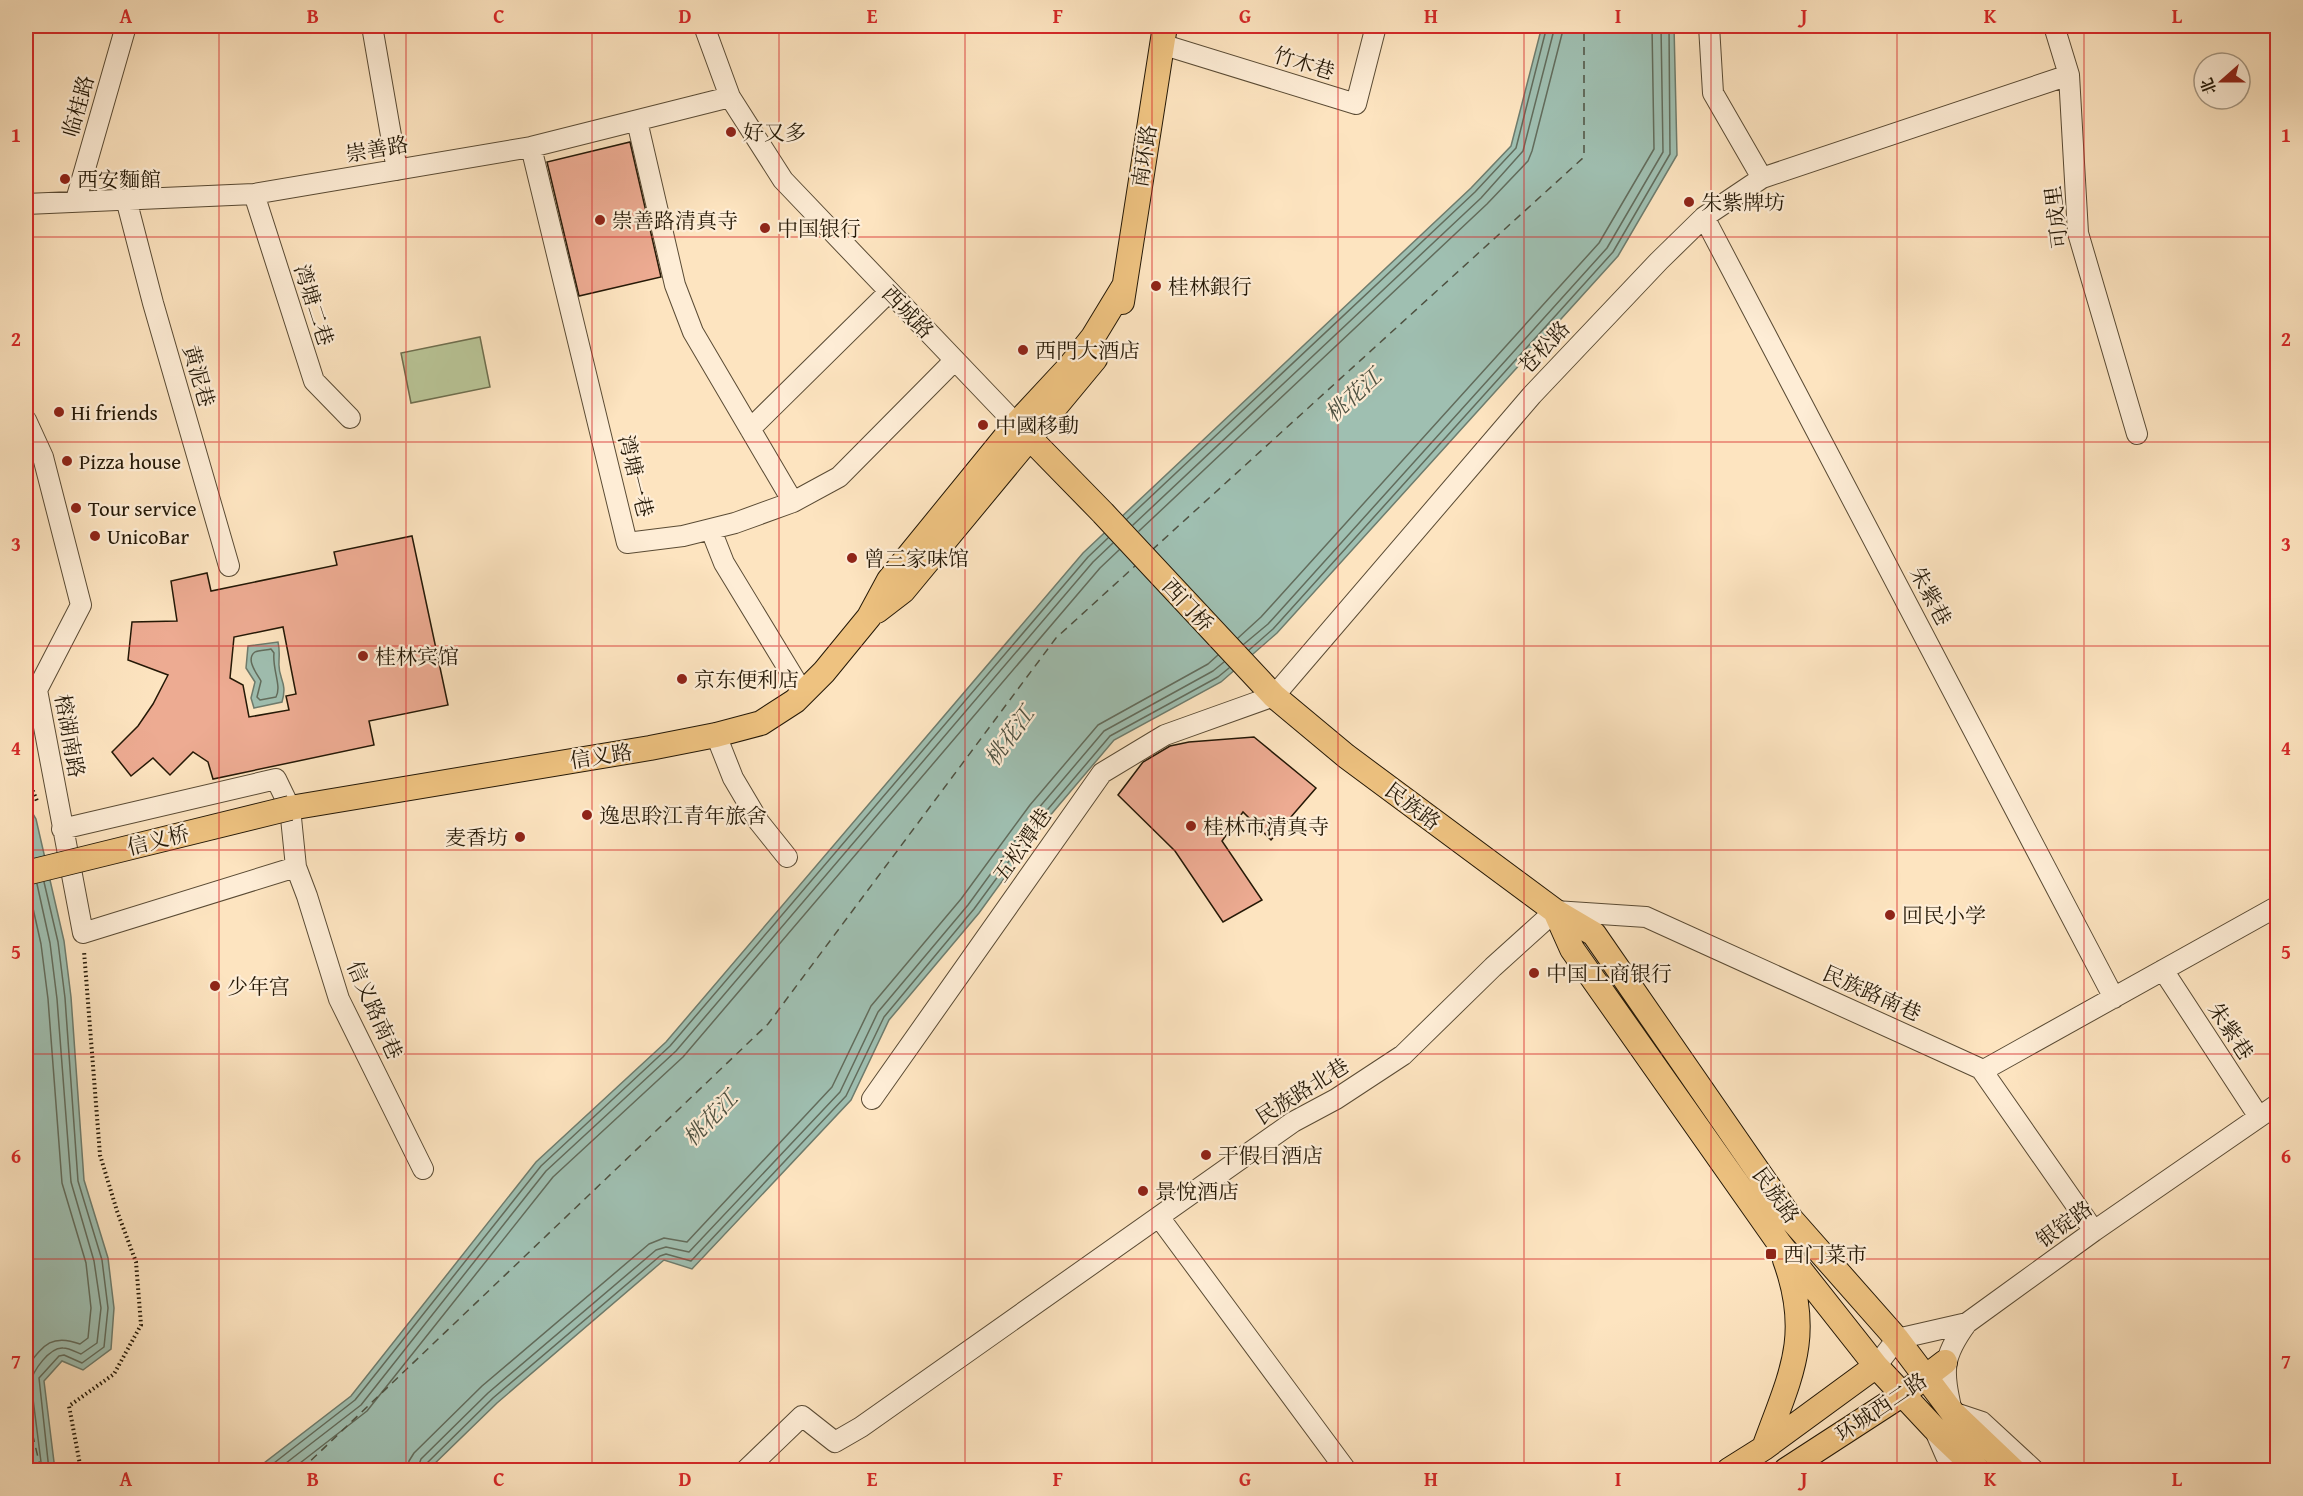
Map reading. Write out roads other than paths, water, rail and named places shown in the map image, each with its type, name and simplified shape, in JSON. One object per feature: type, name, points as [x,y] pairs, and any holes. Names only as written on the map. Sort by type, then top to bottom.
[{"type":"main road","name":"南环路","points":[[869,617],[903,591],[1094,337],[1124,286],[1163,35]]},
{"type":"main road","name":"西城路","points":[[1024,431],[1103,513]]},
{"type":"main road","name":"西门桥","points":[[1103,513],[1274,696]]},
{"type":"main road","name":"信义路","points":[[290,808],[650,748],[716,735],[761,723],[795,701],[824,672],[869,617]]},
{"type":"main road","name":"民族路","points":[[1274,696],[1346,756],[1555,911],[1594,934],[1791,1219],[1897,1339],[1952,1412],[2013,1470]]},
{"type":"main road","name":"信义桥","points":[[26,873],[290,808]]},
{"type":"main road","name":"民族路","points":[[1555,911],[1572,949],[1779,1243],[1876,1365],[1934,1428],[1978,1470]]},
{"type":"main road","points":[[1764,1448],[1794,1366],[1800,1328],[1798,1302],[1779,1243]]},
{"type":"main road","name":"环城西二路","points":[[1786,1470],[1902,1394],[1945,1362]]},
{"type":"main road","name":"环城西二路","points":[[1730,1470],[1764,1448],[1876,1365]]},
{"type":"street","name":"临桂路","points":[[76,200],[126,26]]},
{"type":"street","points":[[372,26],[397,170]]},
{"type":"street","name":"西城路","points":[[704,26],[730,98],[783,180],[1024,431]]},
{"type":"street","name":"竹木巷","points":[[1163,35],[1356,104],[1376,26]]},
{"type":"street","points":[[1709,26],[1713,93],[1762,178]]},
{"type":"street","name":"可成里","points":[[2054,26],[2069,75],[2078,233],[2138,434]]},
{"type":"street","name":"苍松路","points":[[1274,696],[1532,395],[1704,217],[1762,178],[2069,75]]},
{"type":"street","name":"崇善路","points":[[26,204],[76,200],[254,194],[531,147],[730,98]]},
{"type":"street","points":[[637,121],[675,285],[693,332],[793,502]]},
{"type":"street","name":"湾塘一巷","points":[[531,147],[627,543],[711,530],[793,502],[839,477],[955,360]]},
{"type":"street","name":"湾塘二巷","points":[[254,194],[314,381],[350,418]]},
{"type":"street","name":"黄泥巷","points":[[126,199],[153,303],[230,566]]},
{"type":"street","name":"朱紫巷","points":[[1704,217],[2114,998]]},
{"type":"street","points":[[750,429],[889,292]]},
{"type":"street","name":"榕湖南路","points":[[26,420],[43,457],[81,605],[37,690],[83,933],[296,867]]},
{"type":"street","points":[[711,530],[724,563],[803,693]]},
{"type":"street","name":"五松潭巷","points":[[872,1099],[1102,773],[1165,735],[1274,696]]},
{"type":"street","points":[[716,735],[738,787],[759,822],[787,857]]},
{"type":"street","name":"信义路南巷","points":[[62,829],[276,779],[290,808],[296,867],[339,999],[423,1168]]},
{"type":"street","points":[[1982,1071],[2277,906]]},
{"type":"street","name":"民族路南巷","points":[[1555,911],[1646,916],[1982,1071],[2094,1231]]},
{"type":"street","name":"民族路北巷","points":[[746,1470],[802,1416],[835,1442],[910,1395],[1293,1122],[1336,1099],[1403,1055],[1493,967],[1555,911]]},
{"type":"street","name":"朱紫巷","points":[[2163,970],[2259,1117]]},
{"type":"street","name":"银锭路","points":[[1897,1339],[1967,1323],[2094,1231],[2277,1104]]},
{"type":"street","points":[[1159,1217],[1346,1470]]},
{"type":"street","points":[[1967,1323],[1954,1340],[1945,1362],[1946,1387],[1952,1412],[1982,1422],[2034,1470]]},
{"type":"street","points":[[1876,1365],[1897,1339]]},
{"type":"street","points":[[1934,1428],[1946,1456],[1960,1470]]},
{"type":"water","name":"桃花江","points":[[1542,26],[1674,26],[1677,155],[1618,256],[1277,633],[1221,682],[1114,740],[1048,818],[979,913],[889,1020],[851,1100],[692,1269],[664,1260],[497,1403],[428,1470],[255,1470],[351,1396],[536,1162],[666,1042],[1083,553],[1471,188],[1511,146]]},
{"type":"water","points":[[278,642],[279,668],[284,690],[282,702],[254,708],[251,698],[255,682],[246,668],[248,646]]},
{"type":"water","points":[[26,802],[36,819],[64,941],[71,997],[84,1180],[108,1258],[114,1308],[111,1349],[83,1370],[62,1361],[44,1381],[55,1470],[26,1470]]},
{"type":"place","name":"好又多","points":[[731,132]]},
{"type":"place","name":"西安麵館","points":[[65,179]]},
{"type":"place","name":"朱紫牌坊","points":[[1689,202]]},
{"type":"place","name":"崇善路清真寺","points":[[600,220]]},
{"type":"place","name":"中国银行","points":[[765,228]]},
{"type":"place","name":"桂林銀行","points":[[1156,286]]},
{"type":"place","name":"西門大酒店","points":[[1023,350]]},
{"type":"place","name":"Hi friends","points":[[59,412]]},
{"type":"place","name":"中國移動","points":[[983,425]]},
{"type":"place","name":"Pizza house","points":[[67,461]]},
{"type":"place","name":"Tour service","points":[[76,508]]},
{"type":"place","name":"UnicoBar","points":[[95,536]]},
{"type":"place","name":"曾三家味馆","points":[[852,558]]},
{"type":"place","name":"桂林宾馆","points":[[363,656]]},
{"type":"place","name":"京东便利店","points":[[682,679]]},
{"type":"place","name":"逸思聆江青年旅舍","points":[[587,815]]},
{"type":"place","name":"桂林市清真寺","points":[[1191,826]]},
{"type":"place","name":"麦香坊","points":[[520,837]]},
{"type":"place","name":"回民小学","points":[[1890,915]]},
{"type":"place","name":"中国工商银行","points":[[1534,973]]},
{"type":"place","name":"少年宫","points":[[215,986]]},
{"type":"place","name":"干假日酒店","points":[[1206,1155]]},
{"type":"place","name":"景悅酒店","points":[[1143,1191]]},
{"type":"place","name":"西门菜市","points":[[1771,1254]]}]
